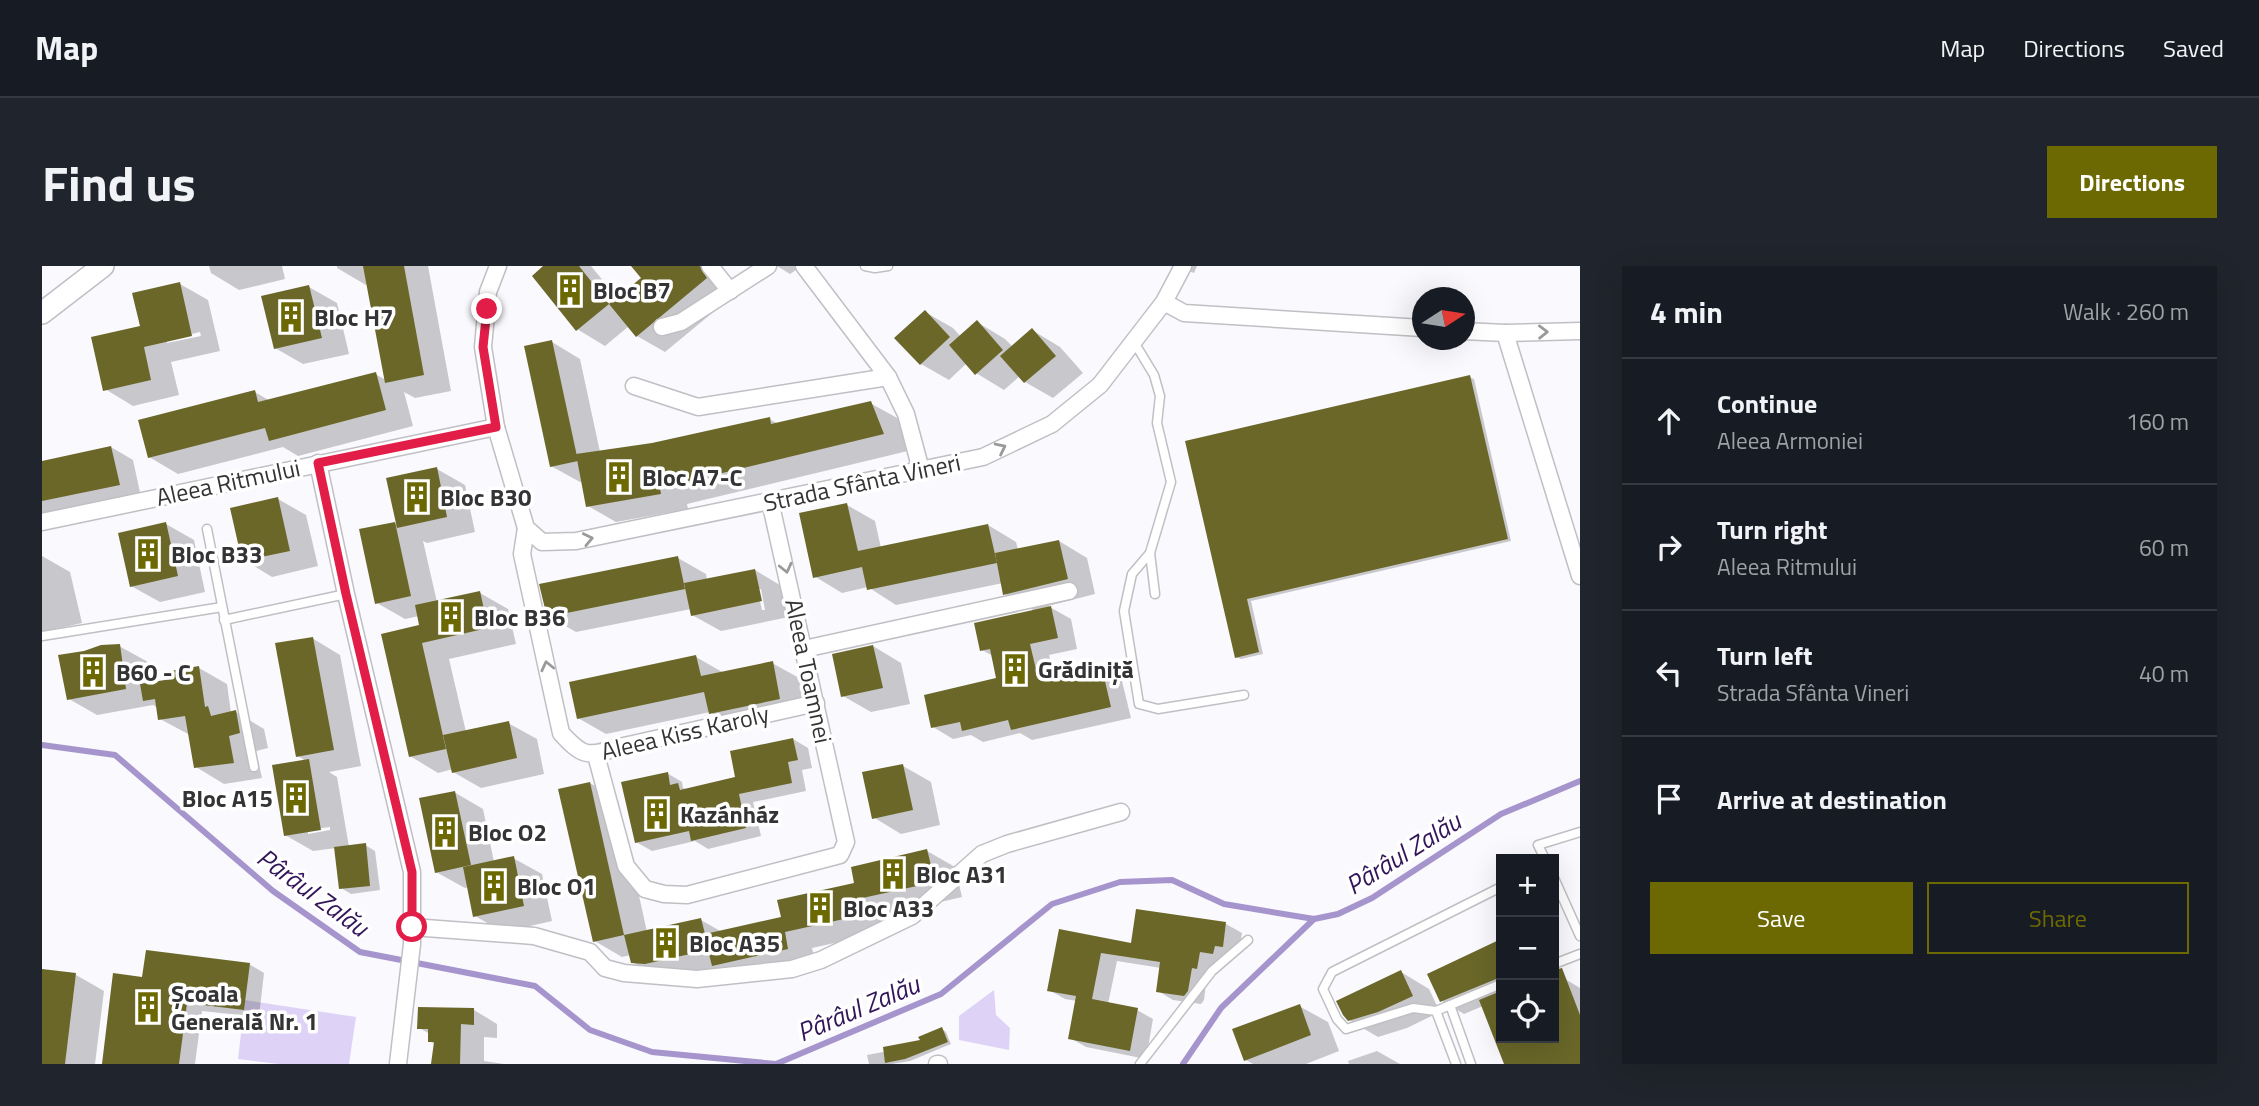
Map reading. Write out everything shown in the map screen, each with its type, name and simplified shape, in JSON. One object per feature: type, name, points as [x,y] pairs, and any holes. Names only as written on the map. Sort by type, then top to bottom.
[{"type":"street","points":[[42,313],[103,266]]},
{"type":"street","points":[[498,266],[488,292],[483,347],[496,427],[526,528]]},
{"type":"street","points":[[710,266],[730,291]]},
{"type":"street","points":[[662,327],[681,322],[768,266]]},
{"type":"street","points":[[804,266],[888,377],[906,414],[921,470]]},
{"type":"street","name":"Strada Sfânta Vineri","points":[[526,528],[542,542],[576,541],[983,457],[1052,424],[1100,385],[1164,302],[1183,266]]},
{"type":"street","points":[[1164,302],[1184,313],[1412,327]]},
{"type":"street","points":[[1475,332],[1580,331]]},
{"type":"street","points":[[1505,333],[1580,576]]},
{"type":"street","points":[[634,386],[698,407],[888,377]]},
{"type":"street","name":"Aleea Ritmului","points":[[42,522],[496,427]]},
{"type":"street","points":[[318,463],[412,872],[412,944],[398,1064]]},
{"type":"street","name":"Aleea Toamnei","points":[[596,755],[626,866],[645,889],[664,894],[687,894],[840,855],[846,842],[771,501]]},
{"type":"street","name":"Aleea Kiss Karoly","points":[[526,528],[522,554],[561,733],[577,750],[596,755],[615,748],[816,703]]},
{"type":"street","points":[[804,649],[1069,591]]},
{"type":"street","points":[[412,927],[534,936],[590,952],[605,968],[624,974],[697,979],[792,969],[821,960],[912,916],[982,854],[1007,844],[1121,812]]},
{"type":"lane","points":[[865,266],[888,266]]},
{"type":"lane","points":[[1134,342],[1154,375],[1160,396],[1157,423],[1171,482],[1150,553],[1155,594]]},
{"type":"lane","points":[[207,529],[254,767]]},
{"type":"lane","points":[[1150,553],[1132,574],[1124,611],[1139,704],[1158,709],[1244,695]]},
{"type":"lane","points":[[224,620],[346,594]]},
{"type":"lane","points":[[42,636],[222,607]]},
{"type":"lane","points":[[1542,854],[1538,845],[1580,832]]},
{"type":"lane","points":[[1559,889],[1580,936]]},
{"type":"lane","points":[[1496,890],[1332,972],[1323,989],[1337,1019],[1346,1029],[1413,1009],[1436,1011],[1496,987]]},
{"type":"lane","points":[[1140,1064],[1212,971],[1248,940]]},
{"type":"lane","points":[[1559,962],[1580,954]]},
{"type":"lane","points":[[1450,1005],[1471,1064]]},
{"type":"lane","points":[[1436,1011],[1456,1064]]},
{"type":"shaded area","points":[[994,990],[996,1015],[1010,1028],[1009,1050],[959,1040],[959,1016]]},
{"type":"shaded area","points":[[245,1000],[356,1017],[349,1064],[279,1064],[238,1059]]},
{"type":"building","points":[[363,266],[404,266],[424,375],[385,383]]},
{"type":"building","name":"Bloc B7","points":[[543,266],[579,266],[609,304],[576,331],[532,276]]},
{"type":"building","points":[[631,266],[700,266],[707,278],[636,337],[609,304],[641,278]]},
{"type":"building","points":[[180,282],[192,336],[144,347],[151,380],[103,391],[91,337],[140,326],[132,293]]},
{"type":"building","name":"Bloc H7","points":[[309,285],[322,338],[274,349],[261,296]]},
{"type":"building","points":[[925,310],[950,337],[920,365],[894,338]]},
{"type":"building","points":[[977,320],[1003,350],[975,375],[949,345]]},
{"type":"building","points":[[1032,328],[1056,356],[1024,383],[1000,356]]},
{"type":"building","points":[[552,340],[578,461],[550,467],[524,346]]},
{"type":"building","points":[[376,372],[386,410],[269,441],[265,428],[148,458],[138,420],[255,390],[258,402]]},
{"type":"building","points":[[1470,375],[1508,539],[1247,599],[1259,652],[1235,658],[1185,441]]},
{"type":"building","points":[[871,401],[884,434],[660,488],[661,494],[586,507],[576,454],[652,443],[770,417],[771,424]]},
{"type":"building","points":[[111,446],[120,485],[42,501],[42,461]]},
{"type":"building","name":"Bloc B30","points":[[437,467],[447,517],[397,528],[386,478]]},
{"type":"building","points":[[278,497],[290,551],[242,561],[230,508]]},
{"type":"building","points":[[847,503],[858,551],[988,524],[997,563],[867,590],[862,567],[813,578],[799,513]]},
{"type":"building","name":"Bloc B33","points":[[166,522],[178,576],[130,587],[118,533]]},
{"type":"building","points":[[395,522],[411,596],[375,604],[359,529]]},
{"type":"building","points":[[1059,540],[1068,579],[1003,595],[995,553]]},
{"type":"building","points":[[678,556],[685,589],[547,617],[539,584]]},
{"type":"building","points":[[755,569],[762,601],[691,616],[684,583]]},
{"type":"building","points":[[480,591],[488,628],[422,643],[446,749],[409,757],[381,634],[419,625],[415,605]]},
{"type":"building","name":"Grădiniță","points":[[1051,606],[1058,638],[1030,644],[1038,678],[1101,664],[1111,707],[1011,730],[1008,720],[962,731],[960,722],[931,728],[924,695],[996,678],[990,649],[980,651],[974,623]]},
{"type":"building","points":[[313,637],[334,750],[296,757],[275,643]]},
{"type":"building","name":"B60 - C","points":[[120,644],[126,689],[67,700],[58,655],[101,645]]},
{"type":"building","points":[[873,645],[883,688],[841,697],[832,654]]},
{"type":"building","points":[[696,655],[701,676],[773,661],[780,699],[709,714],[704,692],[577,719],[569,682]]},
{"type":"building","points":[[199,666],[205,707],[208,706],[211,716],[236,710],[240,733],[229,736],[234,763],[194,768],[185,716],[158,720],[155,699],[143,701],[140,684],[171,679],[170,671]]},
{"type":"building","points":[[509,721],[517,758],[452,773],[443,735]]},
{"type":"building","points":[[793,738],[798,760],[788,762],[792,783],[739,794],[746,828],[691,841],[689,831],[635,843],[621,782],[668,772],[670,785],[678,783],[680,790],[735,777],[730,751]]},
{"type":"building","name":"Bloc A15","points":[[309,759],[321,830],[284,836],[272,765]]},
{"type":"building","points":[[903,764],[913,810],[872,819],[862,772]]},
{"type":"building","points":[[590,782],[624,935],[593,942],[558,789]]},
{"type":"building","name":"Bloc O2","points":[[455,791],[471,865],[435,873],[419,798]]},
{"type":"building","points":[[366,843],[370,886],[339,889],[334,847]]},
{"type":"building","points":[[927,849],[935,882],[858,899],[862,915],[785,932],[788,949],[712,966],[708,950],[645,964],[631,963],[624,935],[701,918],[705,934],[781,917],[777,900],[854,883],[851,867]]},
{"type":"building","name":"Bloc O1","points":[[514,856],[524,906],[473,917],[463,867]]},
{"type":"building","points":[[1136,909],[1226,922],[1223,947],[1215,946],[1213,954],[1200,952],[1197,969],[1192,968],[1188,991],[1184,996],[1156,992],[1160,962],[1101,953],[1092,999],[1138,1008],[1130,1051],[1068,1039],[1076,996],[1047,991],[1059,929],[1131,943]]},
{"type":"building","points":[[1496,941],[1496,979],[1440,1002],[1427,974]]},
{"type":"building","name":"Școala Generală Nr. 1","points":[[146,950],[250,963],[244,1010],[187,1003],[179,1064],[102,1064],[113,973],[142,977]]},
{"type":"building","points":[[1562,968],[1580,1015],[1580,1064],[1504,1064],[1479,1000],[1496,993],[1496,1043],[1559,1043],[1559,969]]},
{"type":"building","points":[[42,969],[76,973],[65,1064],[42,1064]]},
{"type":"building","points":[[1401,970],[1413,996],[1378,1012],[1348,1021],[1336,1001]]},
{"type":"building","points":[[1300,1004],[1311,1035],[1244,1061],[1232,1029]]},
{"type":"building","points":[[418,1007],[474,1008],[474,1025],[461,1024],[460,1064],[431,1064],[434,1042],[428,1042],[428,1029],[417,1029]]},
{"type":"building","points":[[942,1027],[948,1042],[905,1059],[885,1063],[883,1047],[920,1040],[918,1037]]},
{"type":"waterway","name":"Pârâul Zalău","points":[[42,745],[115,755],[273,891],[360,952],[535,986],[590,1030],[652,1052],[776,1064],[941,994],[1052,904],[1120,882],[1172,880],[1224,904],[1314,919],[1338,914],[1372,898],[1501,814],[1580,781]]},
{"type":"waterway","points":[[1183,1064],[1221,1008],[1314,919]]},
{"type":"place","name":"Bloc B7","points":[[570,290]]},
{"type":"place","name":"Bloc H7","points":[[291,317]]},
{"type":"place","name":"Bloc A7-C","points":[[619,477]]},
{"type":"place","name":"Bloc B30","points":[[417,497]]},
{"type":"place","name":"Bloc B33","points":[[148,554]]},
{"type":"place","name":"Bloc B36","points":[[451,617]]},
{"type":"place","name":"Grădiniță","points":[[1015,669]]},
{"type":"place","name":"B60 - C","points":[[93,672]]},
{"type":"place","name":"Bloc A15","points":[[296,798]]},
{"type":"place","name":"Kazánház","points":[[657,814]]},
{"type":"place","name":"Bloc O2","points":[[445,832]]},
{"type":"place","name":"Bloc A31","points":[[893,874]]},
{"type":"place","name":"Bloc O1","points":[[494,886]]},
{"type":"place","name":"Bloc A33","points":[[820,908]]},
{"type":"place","name":"Bloc A35","points":[[666,943]]},
{"type":"place","name":"Școala Generală Nr. 1","points":[[148,1007]]},
{"type":"route","points":[[412,927],[412,872],[318,463],[496,427],[483,347],[487,309]]}]
